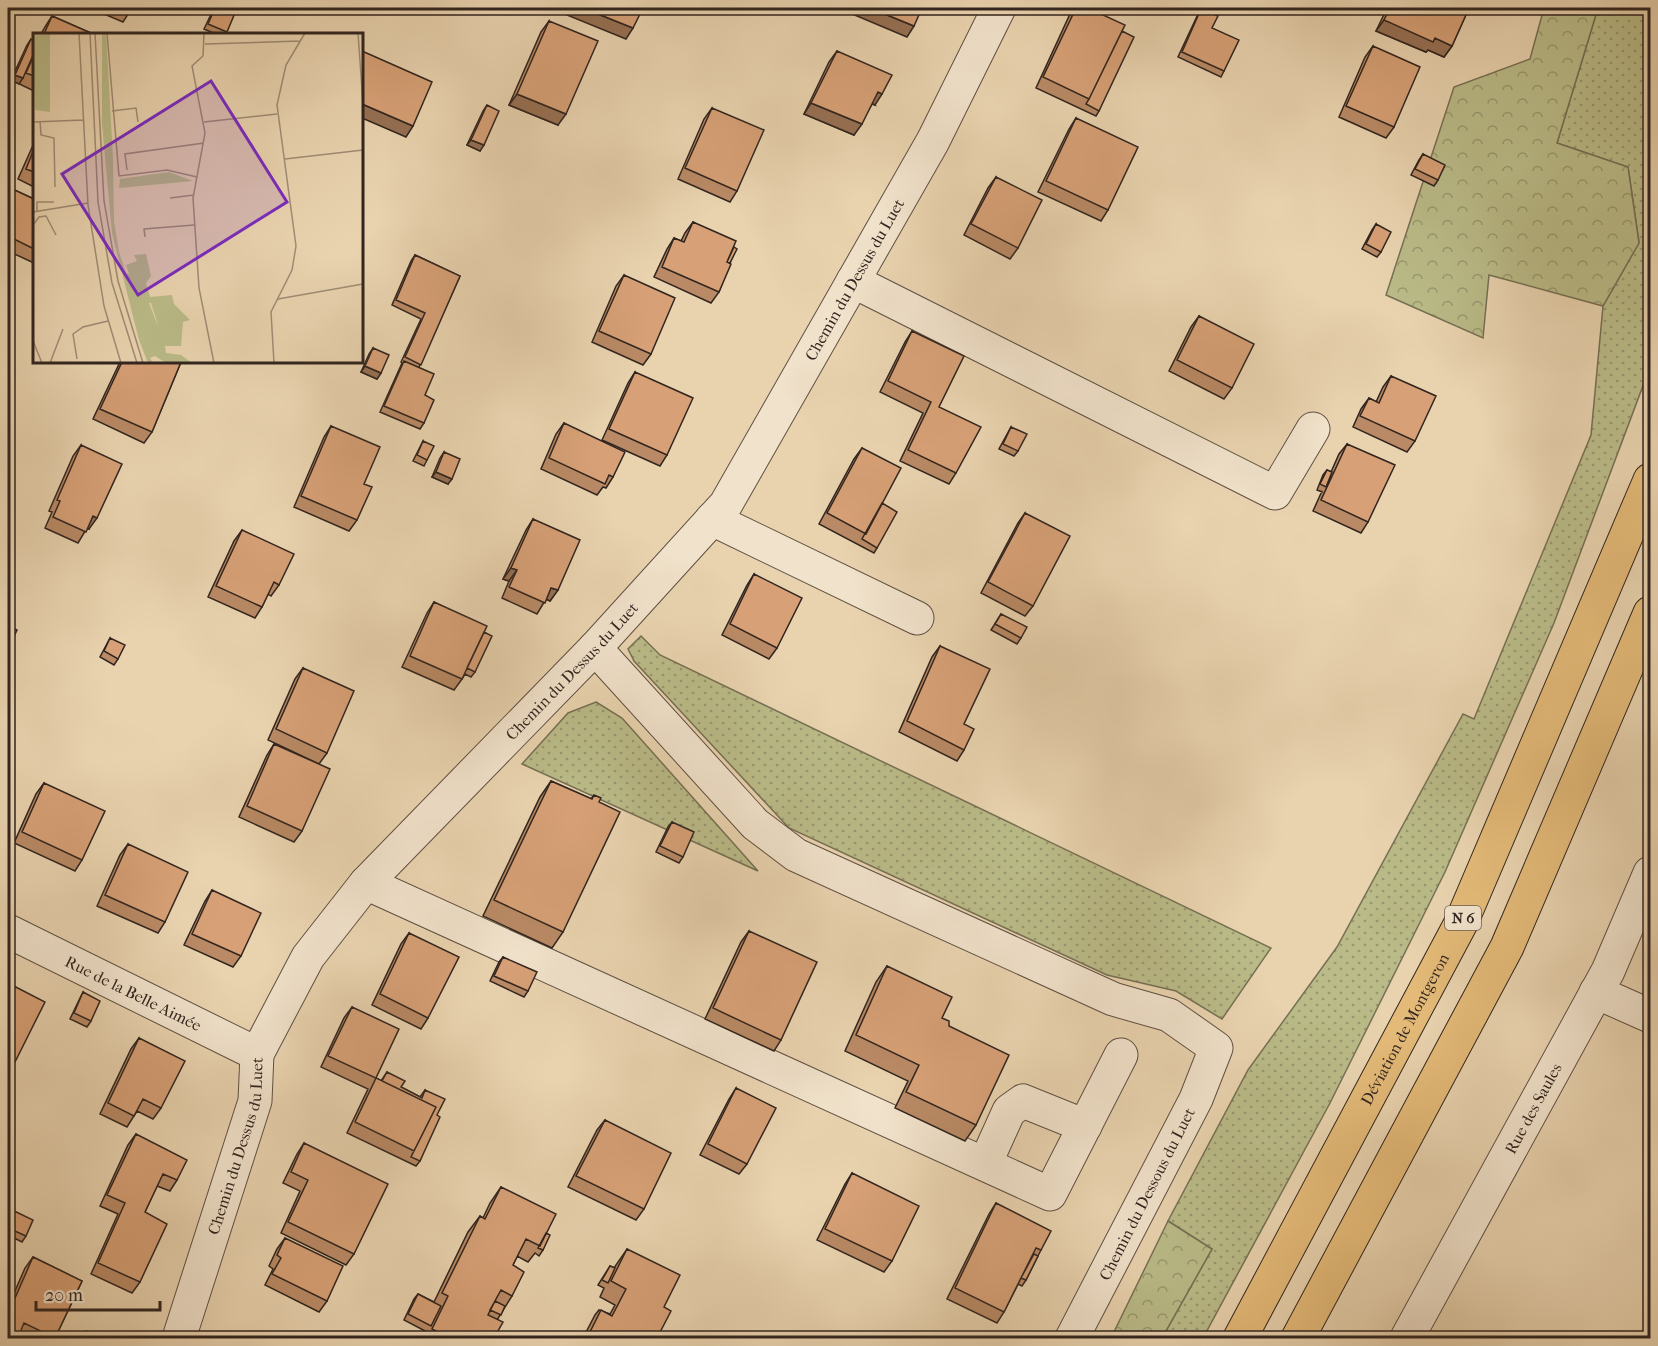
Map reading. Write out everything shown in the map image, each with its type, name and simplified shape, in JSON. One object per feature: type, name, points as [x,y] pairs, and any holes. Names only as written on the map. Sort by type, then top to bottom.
[{"type":"main road","name":"Déviation de Montgeron","points":[[1240,1338],[1461,923],[1650,480]]},
{"type":"main road","points":[[1298,1338],[1507,947],[1650,613]]},
{"type":"street","name":"Chemin du Dessus du Luet","points":[[179,1338],[255,1101],[257,1054],[308,957],[366,883],[595,648],[726,504],[933,141],[999,8]]},
{"type":"street","points":[[853,280],[1275,493],[1313,429]]},
{"type":"street","points":[[712,519],[917,618]]},
{"type":"street","name":"Chemin du Dessous du Luet","points":[[595,648],[755,824],[796,855],[1113,999],[1169,1016],[1216,1048],[1196,1099],[1072,1338]]},
{"type":"street","name":"Rue des Saules","points":[[1407,1338],[1608,971],[1650,873]]},
{"type":"street","points":[[366,883],[1050,1194],[1120,1055]]},
{"type":"street","name":"Rue de la Belle Aimée","points":[[8,931],[257,1054]]},
{"type":"street","points":[[1596,992],[1650,1016]]},
{"type":"street","points":[[985,1164],[1009,1111],[1023,1101],[1084,1126]]},
{"type":"green space","points":[[1544,8],[1598,8],[1557,143],[1628,167],[1639,243],[1603,306],[1489,275],[1483,338],[1386,295],[1454,87],[1530,59]]},
{"type":"green space","points":[[1598,8],[1650,8],[1650,367],[1554,623],[1445,872],[1330,1103],[1203,1338],[1162,1338],[1212,1249],[1168,1221],[1248,1070],[1337,947],[1463,714],[1474,719],[1591,435],[1603,306],[1639,242],[1628,167],[1557,143]]},
{"type":"green space","points":[[641,636],[660,655],[1271,948],[1222,1019],[1176,991],[1107,975],[789,828],[634,661],[628,649]]},
{"type":"green space","points":[[596,702],[622,718],[758,871],[522,764],[568,713]]},
{"type":"green space","points":[[1168,1221],[1212,1249],[1162,1338],[1111,1338]]},
{"type":"building","points":[[215,8],[237,8],[227,32],[208,24]]},
{"type":"building","points":[[583,8],[643,8],[633,28]]},
{"type":"building","points":[[870,8],[922,8],[914,26]]},
{"type":"building","points":[[1076,8],[1088,8],[1125,25],[1089,99],[1043,77]]},
{"type":"building","points":[[1390,8],[1469,8],[1452,46],[1435,38],[1433,42],[1384,20]]},
{"type":"building","points":[[1201,9],[1218,16],[1212,28],[1239,40],[1224,71],[1182,52]]},
{"type":"building","points":[[52,16],[91,33],[44,33]]},
{"type":"building","points":[[549,21],[598,41],[566,114],[517,94]]},
{"type":"building","points":[[1122,31],[1134,37],[1099,111],[1086,104]]},
{"type":"building","points":[[31,39],[33,40],[33,55],[23,78],[15,75]]},
{"type":"building","points":[[1373,46],[1420,67],[1394,127],[1346,106]]},
{"type":"building","points":[[363,51],[432,82],[413,126],[363,104]]},
{"type":"building","points":[[837,51],[892,75],[882,94],[878,92],[862,124],[811,103]]},
{"type":"building","points":[[33,57],[33,76],[26,73]]},
{"type":"building","points":[[487,105],[499,111],[484,145],[471,140]]},
{"type":"building","points":[[712,108],[764,130],[737,191],[685,168]]},
{"type":"building","points":[[1076,118],[1138,147],[1108,210],[1046,181]]},
{"type":"building","points":[[33,152],[33,172],[26,169]]},
{"type":"building","points":[[1423,154],[1445,165],[1438,180],[1415,169]]},
{"type":"building","points":[[996,177],[1042,200],[1018,248],[971,224]]},
{"type":"building","points":[[8,187],[33,199],[33,248],[8,236]]},
{"type":"building","points":[[693,222],[736,241],[727,262],[731,264],[719,292],[662,267],[674,238],[684,242]]},
{"type":"building","points":[[1376,224],[1391,232],[1381,252],[1366,244]]},
{"type":"building","points":[[734,247],[737,249],[730,263],[727,262]]},
{"type":"building","points":[[415,255],[460,276],[421,365],[405,357],[425,313],[396,300]]},
{"type":"building","points":[[624,275],[675,298],[651,354],[599,331]]},
{"type":"building","points":[[1199,316],[1254,344],[1232,388],[1177,360]]},
{"type":"building","points":[[912,331],[964,356],[939,407],[981,427],[956,473],[908,450],[931,402],[888,381]]},
{"type":"building","points":[[373,348],[389,355],[381,373],[365,366]]},
{"type":"building","points":[[404,361],[434,374],[425,395],[434,400],[424,423],[384,406]]},
{"type":"building","points":[[122,363],[181,363],[152,432],[100,409]]},
{"type":"building","points":[[635,372],[693,398],[667,455],[609,429]]},
{"type":"building","points":[[1391,376],[1436,396],[1415,441],[1360,416],[1369,398],[1379,403]]},
{"type":"building","points":[[564,423],[625,452],[613,477],[609,475],[605,484],[549,458]]},
{"type":"building","points":[[331,426],[380,447],[364,484],[372,487],[357,520],[301,496]]},
{"type":"building","points":[[1011,427],[1027,434],[1018,451],[1003,444]]},
{"type":"building","points":[[423,441],[434,446],[427,460],[417,455]]},
{"type":"building","points":[[1347,444],[1395,465],[1368,522],[1321,500]]},
{"type":"building","points":[[81,445],[122,464],[97,518],[93,516],[86,532],[53,517],[60,501],[57,500]]},
{"type":"building","points":[[862,448],[901,468],[866,534],[827,513]]},
{"type":"building","points":[[444,452],[460,459],[452,479],[436,472]]},
{"type":"building","points":[[1327,470],[1332,472],[1326,487],[1320,484]]},
{"type":"building","points":[[882,503],[897,512],[877,548],[862,539]]},
{"type":"building","points":[[1025,513],[1070,536],[1033,606],[988,582]]},
{"type":"building","points":[[533,519],[580,540],[558,590],[551,588],[545,603],[509,587],[517,570],[511,568]]},
{"type":"building","points":[[242,530],[294,554],[279,585],[274,582],[262,607],[216,586]]},
{"type":"building","points":[[754,574],[802,598],[777,648],[730,624]]},
{"type":"building","points":[[434,602],[487,626],[462,679],[410,656]]},
{"type":"building","points":[[1001,614],[1027,627],[1021,638],[995,624]]},
{"type":"building","points":[[8,625],[17,630],[10,645],[8,644]]},
{"type":"building","points":[[484,632],[492,636],[475,672],[467,668]]},
{"type":"building","points":[[110,638],[125,645],[118,659],[104,651]]},
{"type":"building","points":[[940,646],[990,669],[964,724],[974,729],[964,750],[907,721]]},
{"type":"building","points":[[303,668],[354,691],[327,753],[276,729]]},
{"type":"building","points":[[274,744],[330,769],[302,831],[247,806]]},
{"type":"building","points":[[551,781],[592,799],[594,795],[601,798],[599,802],[620,812],[563,932],[494,900]]},
{"type":"building","points":[[44,783],[105,811],[82,860],[22,832]]},
{"type":"building","points":[[672,822],[694,832],[683,857],[660,846]]},
{"type":"building","points":[[128,844],[188,872],[165,922],[105,895]]},
{"type":"building","points":[[212,890],[261,913],[241,956],[192,934]]},
{"type":"building","points":[[749,931],[817,962],[781,1040],[713,1008]]},
{"type":"building","points":[[409,933],[459,957],[428,1018],[380,994]]},
{"type":"building","points":[[503,957],[537,972],[528,991],[494,976]]},
{"type":"building","points":[[887,966],[952,997],[942,1018],[949,1021],[949,1026],[1009,1055],[976,1125],[906,1092],[919,1065],[856,1035]]},
{"type":"building","points":[[8,983],[45,1002],[10,1072],[8,1071]]},
{"type":"building","points":[[83,992],[100,1001],[91,1021],[74,1013]]},
{"type":"building","points":[[352,1007],[399,1029],[376,1078],[328,1056]]},
{"type":"building","points":[[139,1038],[185,1061],[161,1108],[143,1099],[134,1116],[108,1103]]},
{"type":"building","points":[[387,1072],[405,1081],[401,1087],[422,1098],[425,1090],[445,1099],[437,1115],[440,1117],[420,1161],[411,1157],[436,1107],[382,1081]]},
{"type":"building","points":[[376,1078],[436,1107],[414,1151],[355,1122]]},
{"type":"building","points":[[736,1088],[776,1108],[747,1164],[708,1144]]},
{"type":"building","points":[[605,1120],[671,1153],[644,1209],[576,1176]]},
{"type":"building","points":[[136,1134],[187,1160],[177,1180],[163,1174],[145,1212],[167,1224],[140,1282],[98,1263],[125,1203],[107,1195]]},
{"type":"building","points":[[304,1143],[388,1184],[354,1254],[288,1222],[308,1180],[291,1172]]},
{"type":"building","points":[[852,1173],[919,1206],[892,1261],[825,1229]]},
{"type":"building","points":[[501,1187],[556,1214],[540,1246],[526,1239],[513,1265],[524,1272],[512,1296],[501,1290],[488,1315],[503,1322],[494,1338],[450,1338],[432,1329],[448,1296],[442,1293],[480,1216],[485,1219]]},
{"type":"building","points":[[996,1203],[1051,1231],[1041,1250],[1036,1248],[1004,1312],[955,1288]]},
{"type":"building","points":[[8,1208],[33,1220],[26,1236],[8,1228]]},
{"type":"building","points":[[546,1233],[550,1235],[543,1250],[538,1248]]},
{"type":"building","points":[[285,1238],[343,1266],[327,1301],[272,1274],[281,1258],[277,1255]]},
{"type":"building","points":[[627,1249],[680,1275],[664,1307],[671,1311],[657,1338],[598,1338],[589,1334],[601,1310],[612,1316],[626,1289],[611,1281]]},
{"type":"building","points":[[1034,1254],[1038,1256],[1026,1280],[1021,1278]]},
{"type":"building","points":[[33,1257],[82,1281],[55,1338],[24,1323],[19,1335],[26,1338],[8,1338],[8,1327],[12,1318],[8,1314]]},
{"type":"building","points":[[610,1266],[615,1268],[608,1283],[602,1280]]},
{"type":"building","points":[[418,1294],[441,1306],[431,1326],[408,1314]]},
{"type":"building","points":[[495,1301],[505,1306],[501,1315],[490,1310]]},
{"type":"building","points":[[86,1331],[103,1338],[83,1338]]}]
